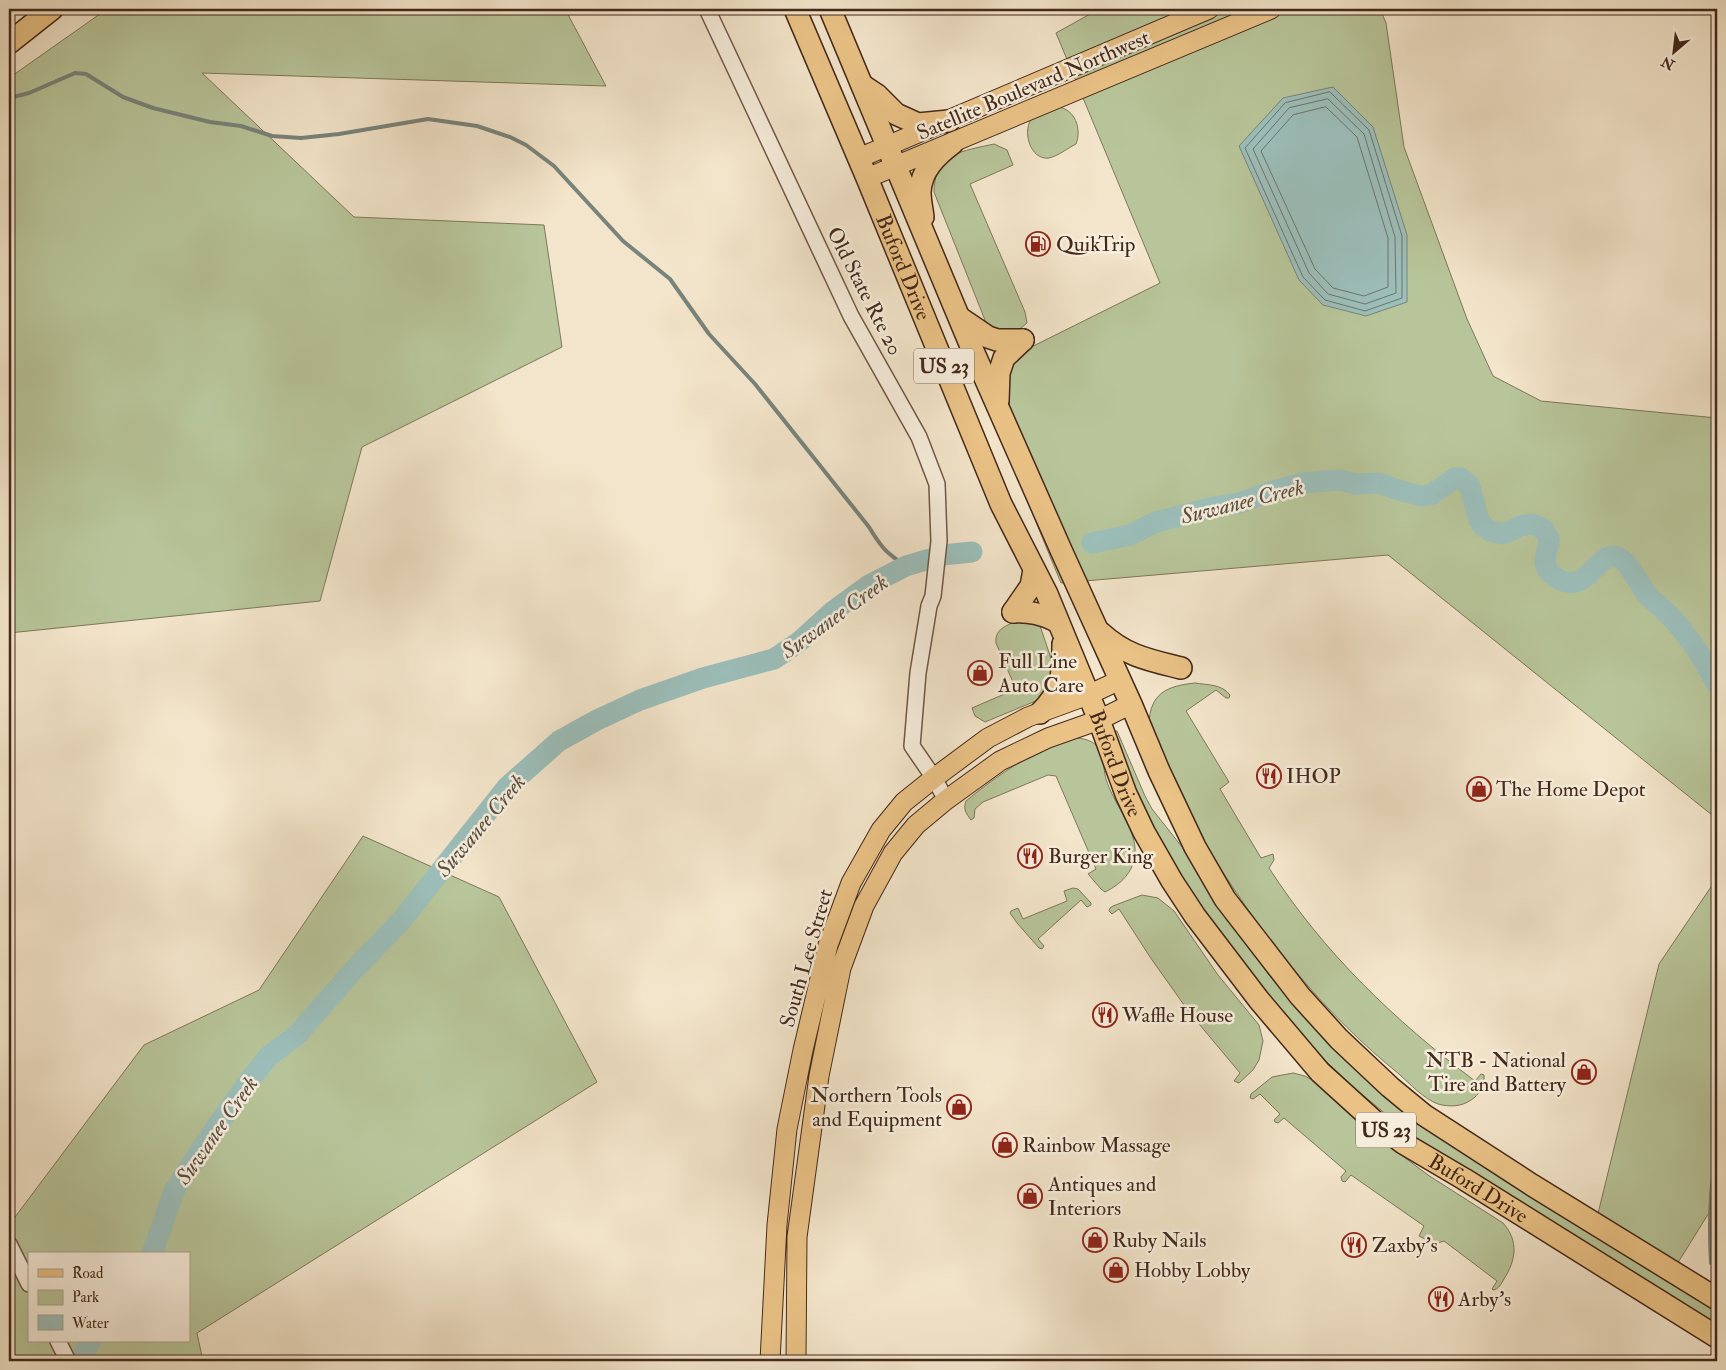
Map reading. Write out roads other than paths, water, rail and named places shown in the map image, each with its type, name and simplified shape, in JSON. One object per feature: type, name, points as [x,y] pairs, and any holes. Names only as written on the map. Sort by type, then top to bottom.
[{"type":"highway","points":[[9,43],[52,9]]},
{"type":"highway","name":"Buford Drive","points":[[795,9],[859,158],[1001,504],[1047,594],[1099,720],[1126,794],[1144,832],[1195,916],[1259,1000],[1320,1072],[1374,1121],[1403,1143],[1717,1337]]},
{"type":"highway","name":"Buford Drive","points":[[830,9],[959,318],[1159,770],[1191,838],[1225,899],[1300,996],[1339,1039],[1390,1087],[1424,1115],[1532,1185],[1717,1300]]},
{"type":"highway","points":[[860,84],[878,95],[896,114],[918,124],[949,121]]},
{"type":"highway","points":[[927,242],[920,192],[924,174],[935,157],[953,143]]},
{"type":"highway","points":[[959,318],[988,337],[998,340],[1023,340],[1004,358],[999,372],[998,406]]},
{"type":"highway","points":[[1034,570],[1030,586],[1013,612],[1042,614],[1060,628],[1063,673],[1050,703],[1040,713]]},
{"type":"highway","points":[[1097,629],[1123,650],[1141,658],[1181,668]]},
{"type":"main road","name":"Satellite Boulevard Northwest","points":[[859,158],[1209,9]]},
{"type":"main road","name":"Satellite Boulevard Northwest","points":[[867,178],[1271,9]]},
{"type":"main road","name":"South Lee Street","points":[[770,1361],[777,1225],[787,1129],[803,1050],[828,945],[851,883],[881,830],[904,802],[934,778],[988,738],[1040,713],[1088,695],[1120,680]]},
{"type":"main road","name":"South Lee Street","points":[[796,1361],[797,1237],[819,1076],[841,968],[864,906],[893,853],[916,825],[946,800],[1000,761],[1048,738],[1099,720],[1131,704]]},
{"type":"street","name":"Old State Rte 20","points":[[707,9],[851,316],[919,437],[937,484],[939,542],[933,596],[929,606],[918,673],[912,746],[934,778],[946,800]]},
{"type":"street","points":[[9,1244],[28,1282]]},
{"type":"street","points":[[58,1342],[68,1361]]},
{"type":"water","points":[[1333,87],[1373,127],[1407,235],[1407,302],[1366,316],[1323,305],[1299,280],[1239,146],[1283,98]]},
{"type":"waterway","points":[[9,98],[29,93],[75,73],[86,74],[123,97],[153,108],[210,122],[241,126],[272,136],[301,138],[339,134],[428,119],[477,126],[510,137],[526,145],[554,166],[623,241],[670,279],[709,334],[755,384],[869,527],[881,545],[906,566]]},
{"type":"waterway","name":"Suwanee Creek","points":[[1092,543],[1130,535],[1156,522],[1214,507],[1239,503],[1302,483],[1339,480],[1356,484],[1380,483],[1420,496],[1431,495],[1455,478],[1461,478],[1470,486],[1478,518],[1483,526],[1490,531],[1503,534],[1520,526],[1531,524],[1544,530],[1549,539],[1545,564],[1548,571],[1555,577],[1567,582],[1576,582],[1584,578],[1603,560],[1609,557],[1621,559],[1647,595],[1675,621],[1701,656],[1717,684]]},
{"type":"waterway","name":"Suwanee Creek","points":[[153,1252],[174,1191],[252,1077],[269,1056],[297,1035],[350,974],[401,921],[507,787],[559,741],[597,720],[640,700],[703,678],[774,659],[799,642],[832,612],[869,585],[906,566],[943,555],[972,552]]},
{"type":"waterway","points":[[1711,1263],[1710,1208],[1717,1154]]},
{"type":"waterway","name":"Suwanee Creek","points":[[79,1361],[90,1342]]},
{"type":"place","name":"QuikTrip","points":[[1038,244]]},
{"type":"place","name":"Full Line Auto Care","points":[[980,673]]},
{"type":"place","name":"IHOP","points":[[1269,776]]},
{"type":"place","name":"The Home Depot","points":[[1479,789]]},
{"type":"place","name":"Burger King","points":[[1030,856]]},
{"type":"place","name":"Waffle House","points":[[1105,1015]]},
{"type":"place","name":"NTB - National Tire and Battery","points":[[1584,1072]]},
{"type":"place","name":"Northern Tools and Equipment","points":[[959,1107]]},
{"type":"place","name":"Rainbow Massage","points":[[1005,1145]]},
{"type":"place","name":"Antiques and Interiors","points":[[1030,1196]]},
{"type":"place","name":"Ruby Nails","points":[[1095,1240]]},
{"type":"place","name":"Zaxby's","points":[[1354,1245]]},
{"type":"place","name":"Hobby Lobby","points":[[1116,1270]]},
{"type":"place","name":"Arby's","points":[[1441,1299]]}]
